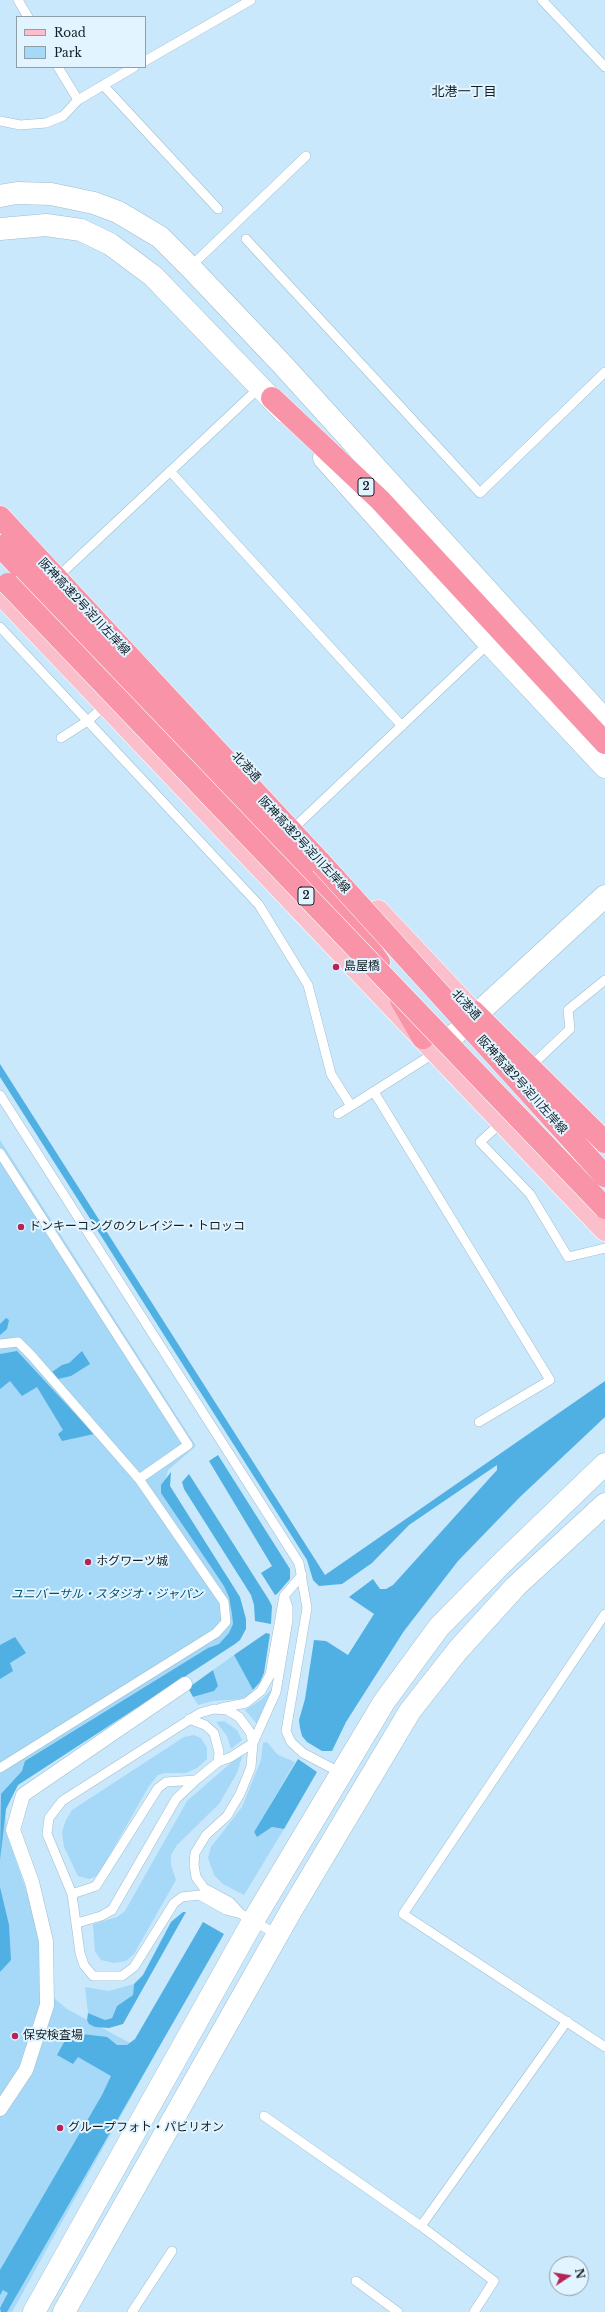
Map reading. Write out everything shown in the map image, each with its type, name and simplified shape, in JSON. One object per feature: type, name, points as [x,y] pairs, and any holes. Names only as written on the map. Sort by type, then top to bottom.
[{"type":"highway","name":"2","points":[[266,392],[380,500],[605,743]]},
{"type":"highway","points":[[0,513],[39,558]]},
{"type":"highway","name":"阪神高速2号淀川左岸線","points":[[0,517],[39,558],[317,871],[605,1176]]},
{"type":"highway","points":[[0,546],[317,871],[605,1142]]},
{"type":"highway","name":"阪神高速2号淀川左岸線","points":[[0,576],[605,1208]]},
{"type":"highway","points":[[317,871],[377,960],[430,1045]]},
{"type":"main road","name":"北港通","points":[[0,507],[64,571],[476,1015],[605,1151]]},
{"type":"main road","points":[[0,593],[605,1230]]},
{"type":"street","points":[[0,196],[17,193],[51,194],[94,203],[118,212],[142,225],[160,238],[190,267],[281,363],[605,720]]},
{"type":"street","points":[[0,229],[46,225],[81,230],[110,244],[153,276],[266,392],[370,511],[489,643],[605,767]]},
{"type":"street","points":[[430,1045],[476,1015],[605,896]]},
{"type":"street","points":[[34,2312],[247,1918],[341,1773],[384,1702],[439,1627],[546,1519],[605,1464]]},
{"type":"street","points":[[64,2312],[278,1935],[410,1711],[458,1650],[516,1586],[605,1504]]},
{"type":"street","points":[[0,2110],[26,2070],[46,2005],[46,1940],[32,1882],[13,1830],[23,1795],[185,1684]]},
{"type":"lane","points":[[18,0],[27,16]]},
{"type":"lane","points":[[146,60],[251,0]]},
{"type":"lane","points":[[542,0],[605,67]]},
{"type":"lane","points":[[59,68],[78,100]]},
{"type":"lane","points":[[0,121],[20,125],[46,123],[63,116],[78,100],[132,68]]},
{"type":"lane","points":[[103,85],[218,209]]},
{"type":"lane","points":[[190,267],[306,156]]},
{"type":"lane","points":[[246,239],[480,493],[605,372]]},
{"type":"lane","points":[[64,571],[170,471],[266,392]]},
{"type":"lane","points":[[170,471],[402,726]]},
{"type":"lane","points":[[0,627],[259,905],[308,985],[331,1074],[351,1106]]},
{"type":"lane","points":[[298,824],[489,643]]},
{"type":"lane","points":[[61,738],[88,720],[105,705]]},
{"type":"lane","points":[[528,1069],[570,1029],[568,1010],[605,980]]},
{"type":"lane","points":[[338,1114],[374,1092],[430,1045]]},
{"type":"lane","points":[[374,1092],[550,1380],[479,1422]]},
{"type":"lane","points":[[0,1095],[299,1564],[307,1608],[286,1731],[291,1742],[303,1753],[341,1773]]},
{"type":"lane","points":[[503,1121],[480,1142],[530,1194],[568,1257],[605,1248]]},
{"type":"lane","points":[[0,1154],[188,1445],[139,1479]]},
{"type":"lane","points":[[0,1344],[18,1342],[32,1355],[139,1479],[224,1602],[226,1622],[216,1633],[0,1768]]},
{"type":"lane","points":[[278,1935],[199,1895],[182,1897],[174,1903],[134,1967],[122,1976],[93,1976],[84,1965],[72,1894],[47,1834],[49,1818],[62,1801],[200,1713],[246,1702],[261,1691],[270,1675],[284,1596],[302,1575]]},
{"type":"lane","points":[[247,1918],[230,1902],[204,1888],[196,1877],[194,1865],[195,1854],[206,1835],[226,1816],[240,1794],[251,1766],[253,1743],[276,1692],[288,1620],[288,1607],[284,1596]]},
{"type":"lane","points":[[605,1614],[403,1914],[605,2047]]},
{"type":"lane","points":[[214,1710],[227,1710],[239,1717],[250,1732],[253,1743]]},
{"type":"lane","points":[[190,1719],[206,1724],[214,1733],[219,1752],[218,1762]]},
{"type":"lane","points":[[77,1923],[101,1916],[112,1910],[176,1799],[218,1762],[231,1757],[253,1743]]},
{"type":"lane","points":[[72,1894],[96,1886],[158,1788],[166,1782],[196,1780]]},
{"type":"lane","points":[[421,2226],[567,2021]]},
{"type":"lane","points":[[264,2116],[421,2226],[494,2281],[474,2312]]},
{"type":"lane","points":[[132,2312],[172,2251]]},
{"type":"lane","points":[[356,2281],[398,2312]]},
{"type":"green space","name":"ユニバーサル・スタジオ・ジャパン","points":[[0,1140],[196,1446],[168,1470],[164,1486],[227,1585],[238,1634],[19,1780],[5,1806],[7,1835],[37,1921],[45,1982],[55,1999],[67,2009],[154,2056],[12,2312],[0,2312]]},
{"type":"green space","points":[[234,1655],[253,1690],[250,1695],[240,1699],[213,1701],[198,1705],[193,1697],[214,1691],[218,1686],[213,1670]]},
{"type":"green space","points":[[272,1689],[269,1701],[257,1724],[245,1710],[261,1700]]},
{"type":"green space","points":[[224,1721],[237,1730],[242,1740],[231,1749],[227,1736],[216,1722]]},
{"type":"green space","points":[[194,1735],[201,1738],[207,1748],[207,1759],[197,1768],[186,1773],[165,1773],[158,1775],[149,1786],[100,1872],[95,1877],[89,1879],[78,1876],[64,1847],[62,1832],[66,1820],[72,1810],[184,1737]]},
{"type":"green space","points":[[267,1742],[278,1755],[295,1762],[254,1832],[257,1837],[272,1827],[284,1829],[244,1895],[223,1884],[214,1875],[208,1858],[211,1847],[242,1807],[261,1760],[263,1743]]},
{"type":"green space","points":[[240,1755],[242,1757],[237,1773],[219,1804],[177,1845],[171,1855],[171,1865],[176,1880],[134,1954],[126,1961],[114,1963],[101,1960],[95,1951],[93,1924],[117,1917],[125,1911],[187,1801]]},
{"type":"green space","points":[[134,1984],[133,1995],[117,2006],[112,2018],[105,2020],[88,2013],[85,1987],[109,1991]]},
{"type":"shaded area","points":[[0,1064],[325,1575],[605,1381],[605,1417],[521,1496],[458,1561],[404,1631],[346,1722],[332,1751],[322,1751],[307,1742],[302,1736],[300,1728],[299,1720],[305,1699],[314,1640],[326,1641],[348,1655],[374,1614],[349,1597],[373,1579],[380,1589],[386,1589],[393,1585],[497,1470],[497,1465],[409,1525],[372,1563],[342,1584],[319,1586],[313,1580],[307,1560],[0,1077]]},
{"type":"shaded area","points":[[6,1318],[9,1320],[7,1329],[0,1335],[0,1324]]},
{"type":"shaded area","points":[[17,1351],[94,1434],[62,1441],[58,1434],[63,1430],[37,1387],[22,1396],[10,1381],[0,1389],[0,1354]]},
{"type":"shaded area","points":[[82,1351],[90,1364],[71,1376],[58,1379],[52,1372],[62,1365],[69,1363]]},
{"type":"shaded area","points":[[218,1455],[290,1569],[290,1579],[275,1595],[261,1573],[272,1566],[209,1461]]},
{"type":"shaded area","points":[[171,1472],[170,1486],[240,1597],[246,1619],[246,1629],[240,1640],[235,1644],[18,1785],[6,1809],[0,1860],[1,1794],[22,1771],[25,1761],[208,1648],[219,1644],[229,1633],[233,1624],[229,1597],[224,1586],[161,1493],[161,1485]]},
{"type":"shaded area","points":[[189,1474],[269,1600],[272,1606],[271,1624],[255,1621],[254,1605],[251,1595],[184,1489],[182,1482]]},
{"type":"shaded area","points":[[266,1633],[270,1634],[264,1673],[260,1682],[253,1690],[234,1655]]},
{"type":"shaded area","points":[[15,1637],[26,1653],[10,1663],[13,1671],[0,1679],[0,1645]]},
{"type":"shaded area","points":[[213,1670],[218,1686],[214,1691],[193,1697],[188,1688]]},
{"type":"shaded area","points":[[298,1759],[317,1772],[284,1829],[272,1827],[257,1837],[254,1832]]},
{"type":"shaded area","points":[[0,1887],[9,1925],[11,1960],[0,1972]]},
{"type":"shaded area","points":[[183,1912],[186,1912],[123,2024],[109,2028],[95,2027],[89,2024],[87,2020],[88,2013],[105,2020],[112,2018],[117,2006],[133,1995],[134,1984],[143,1975],[171,1922]]},
{"type":"shaded area","points":[[203,1922],[224,1934],[7,2312],[1,2312],[0,2308],[8,2293],[3,2290],[0,2295],[0,2270],[102,2095],[111,2076],[78,2057],[73,2064],[57,2055],[68,2035],[74,2033],[107,2037],[117,2045],[127,2045],[135,2039]]},
{"type":"place","name":"島屋橋","points":[[336,967]]},
{"type":"place","name":"ドンキーコングのクレイジー・トロッコ","points":[[21,1227]]},
{"type":"place","name":"ホグワーツ城","points":[[88,1562]]},
{"type":"place","name":"保安検査場","points":[[15,2036]]},
{"type":"place","name":"グループフォト・パビリオン","points":[[60,2128]]},
{"type":"district","name":"北港一丁目","points":[[464,92]]}]
